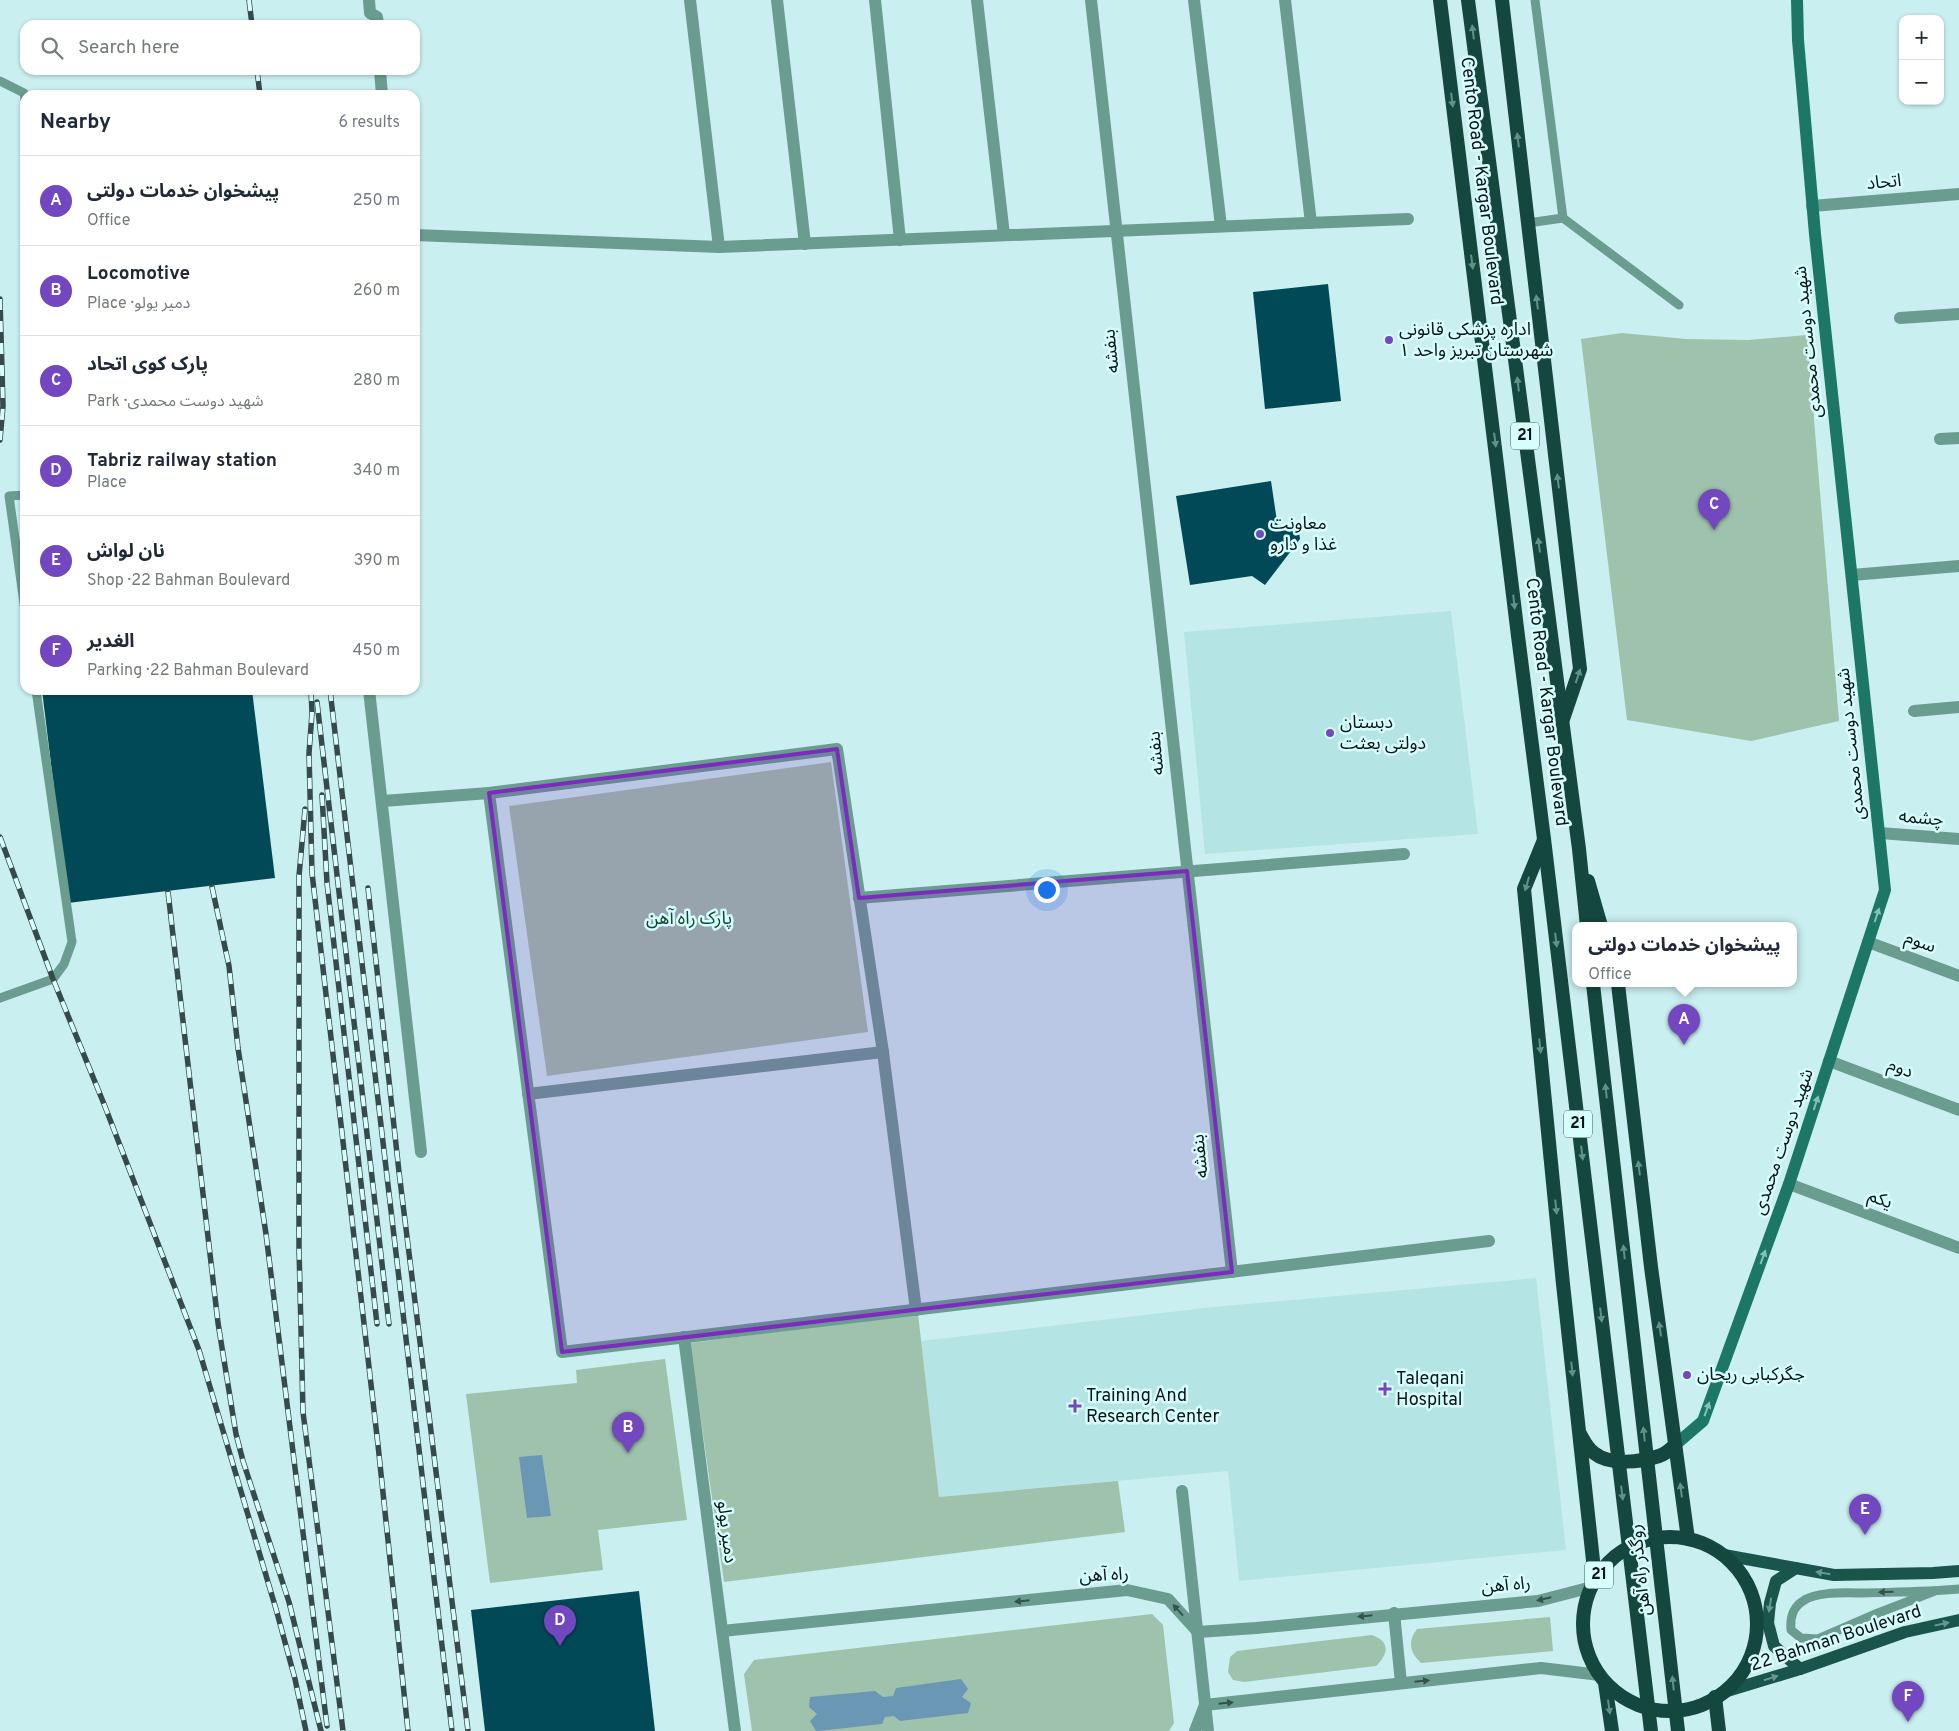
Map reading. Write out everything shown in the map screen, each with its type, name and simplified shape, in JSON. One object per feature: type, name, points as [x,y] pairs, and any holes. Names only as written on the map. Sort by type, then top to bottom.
[{"type":"highway","name":"Cento Road - Kargar Boulevard","points":[[1440,0],[1544,839],[1612,1410]]},
{"type":"highway","name":"Cento Road - Kargar Boulevard","points":[[1468,0],[1579,849],[1587,922]]},
{"type":"highway","points":[[1502,0],[1580,669],[1562,722]]},
{"type":"highway","points":[[1544,839],[1524,889],[1593,1583]]},
{"type":"highway","name":"21","points":[[1579,849],[1600,922]]},
{"type":"highway","name":"روگذر راه آهن","points":[[1593,987],[1678,1731]]},
{"type":"highway","points":[[1618,987],[1649,1257],[1688,1538]]},
{"type":"highway","name":"روگذر راه آهن","points":[[1612,1410],[1651,1731]]},
{"type":"highway","points":[[1579,1432],[1586,1446],[1594,1454],[1608,1460],[1634,1460],[1661,1456],[1675,1445]]},
{"type":"highway","name":"21","points":[[1661,1537],[1688,1538],[1707,1545],[1724,1555],[1742,1574],[1754,1598],[1758,1624],[1754,1650],[1742,1673],[1720,1695],[1702,1705],[1676,1711],[1650,1709],[1626,1699],[1603,1679],[1590,1660],[1583,1633],[1585,1605],[1593,1583],[1612,1559],[1635,1544],[1661,1537]]},
{"type":"highway","points":[[1603,1679],[1612,1731]]},
{"type":"highway","points":[[1719,1731],[1720,1695]]},
{"type":"main road","name":"شهید دوست محمدی","points":[[1675,1445],[1703,1421],[1789,1184],[1885,890],[1812,206],[1798,40],[1797,0]]},
{"type":"main road","points":[[1724,1555],[1834,1575],[1933,1573],[1959,1570]]},
{"type":"main road","points":[[1796,1568],[1776,1581],[1770,1603],[1768,1623],[1774,1646],[1800,1669]]},
{"type":"main road","name":"22 Bahman Boulevard","points":[[1720,1695],[1905,1632],[1959,1620]]},
{"type":"street","points":[[369,0],[370,13],[377,17],[377,20]]},
{"type":"street","points":[[690,0],[718,247]]},
{"type":"street","points":[[777,0],[805,244]]},
{"type":"street","points":[[875,0],[900,240]]},
{"type":"street","points":[[977,0],[1004,235]]},
{"type":"street","name":"بنفشه","points":[[1091,0],[1232,1272]]},
{"type":"street","points":[[1194,0],[1221,226]]},
{"type":"street","points":[[1284,0],[1311,223]]},
{"type":"street","points":[[380,75],[382,90]]},
{"type":"street","name":"اتحاد","points":[[1812,206],[1959,194]]},
{"type":"street","points":[[420,235],[718,247],[1408,219]]},
{"type":"street","points":[[1900,318],[1959,314]]},
{"type":"street","points":[[1940,440],[1959,438]]},
{"type":"street","points":[[1852,575],[1959,566]]},
{"type":"street","points":[[370,695],[421,1152]]},
{"type":"street","points":[[1914,711],[1959,707]]},
{"type":"street","points":[[383,801],[489,793],[837,749],[883,1052],[916,1310]]},
{"type":"street","points":[[489,793],[562,1352],[1489,1241]]},
{"type":"street","name":"چشمه","points":[[1880,833],[1959,839]]},
{"type":"street","points":[[859,898],[1404,854]]},
{"type":"street","name":"سوم","points":[[1868,942],[1959,976]]},
{"type":"street","points":[[528,1094],[883,1052]]},
{"type":"street","name":"دوم","points":[[1829,1061],[1959,1110]]},
{"type":"street","name":"یکم","points":[[1789,1184],[1959,1248]]},
{"type":"street","name":"دمیر یولو","points":[[684,1338],[735,1731]]},
{"type":"street","points":[[1182,1491],[1208,1731]]},
{"type":"street","name":"راه آهن","points":[[722,1631],[1127,1590],[1168,1599],[1198,1632],[1538,1601],[1593,1583]]},
{"type":"street","points":[[1394,1613],[1401,1683]]},
{"type":"street","points":[[1205,1705],[1541,1668],[1603,1679]]},
{"type":"street","points":[[1195,1731],[1205,1705]]},
{"type":"lane","points":[[1535,0],[1563,218]]},
{"type":"lane","points":[[0,81],[20,91]]},
{"type":"lane","points":[[1528,223],[1563,218],[1679,305]]},
{"type":"lane","points":[[20,495],[9,496],[20,574]]},
{"type":"lane","points":[[0,998],[53,979],[64,964],[72,942],[37,695]]},
{"type":"lane","points":[[1935,1591],[1818,1639],[1802,1638],[1791,1630],[1790,1618],[1795,1608],[1804,1600],[1825,1594],[1959,1589]]},
{"type":"highlighted area","points":[[837,749],[859,898],[1187,871],[1232,1272],[562,1352],[489,793]]},
{"type":"shaded area","name":"دبستان دولتی بعثت","points":[[1451,611],[1478,834],[1205,854],[1184,632]]},
{"type":"shaded area","name":"Taleqani Hospital","points":[[1536,1278],[1566,1550],[1239,1581],[1228,1471],[939,1497],[921,1341],[1213,1307]]},
{"type":"shaded area","points":[[542,1455],[551,1516],[527,1518],[519,1457]]},
{"type":"shaded area","points":[[961,1679],[968,1689],[962,1697],[971,1703],[968,1713],[900,1721],[894,1716],[885,1717],[882,1724],[818,1731],[816,1731],[810,1721],[817,1714],[809,1707],[810,1697],[875,1691],[883,1697],[893,1696],[896,1688]]},
{"type":"green space","points":[[1622,333],[1686,339],[1748,340],[1807,335],[1839,721],[1751,741],[1627,720],[1581,339]]},
{"type":"green space","name":"پارک راه آهن","points":[[831,762],[868,1032],[547,1076],[509,806]]},
{"type":"green space","points":[[918,1314],[939,1497],[1118,1481],[1125,1532],[724,1582],[690,1343]]},
{"type":"green space","points":[[665,1359],[687,1520],[598,1530],[603,1570],[490,1583],[466,1394],[577,1383],[576,1370]]},
{"type":"green space","points":[[1152,1614],[1163,1625],[1174,1723],[1169,1731],[752,1731],[744,1674],[754,1660]]},
{"type":"green space","points":[[1550,1617],[1553,1651],[1421,1663],[1412,1651],[1411,1642],[1417,1629]]},
{"type":"green space","points":[[1372,1635],[1382,1641],[1386,1649],[1376,1666],[1244,1682],[1233,1680],[1228,1672],[1230,1657],[1237,1651]]},
{"type":"building","points":[[1328,284],[1341,401],[1265,409],[1253,292]]},
{"type":"building","points":[[1271,481],[1278,528],[1298,525],[1300,539],[1265,585],[1252,576],[1190,585],[1176,496]]},
{"type":"building","points":[[43,695],[253,695],[275,878],[68,903]]},
{"type":"building","points":[[639,1591],[655,1731],[485,1731],[471,1610]]},
{"type":"railway","points":[[249,0],[251,20]]},
{"type":"railway","points":[[258,75],[259,90]]},
{"type":"railway","points":[[0,299],[3,406],[0,440]]},
{"type":"railway","points":[[311,695],[309,753],[312,873],[378,1445],[408,1731]]},
{"type":"railway","points":[[331,695],[452,1731]]},
{"type":"railway","points":[[317,702],[389,1324]]},
{"type":"railway","points":[[322,795],[327,883],[377,1324]]},
{"type":"railway","points":[[305,809],[299,876],[299,1248],[303,1412],[343,1731]]},
{"type":"railway","points":[[0,837],[53,979],[104,1104],[199,1350],[276,1609],[295,1679],[306,1731]]},
{"type":"railway","points":[[212,887],[229,966],[238,1048],[266,1234],[327,1726]]},
{"type":"railway","points":[[368,888],[399,1172],[468,1731]]},
{"type":"railway","points":[[168,892],[218,1323],[236,1434],[289,1602],[321,1731]]},
{"type":"place","name":"اداره پزشکی قانونی شهرستان تبریز واحد ۱","points":[[1389,340]]},
{"type":"place","name":"پارک کوی اتحاد","points":[[1714,530]]},
{"type":"place","name":"معاونت غذا و دارو","points":[[1260,534]]},
{"type":"place","name":"دبستان دولتی بعثت","points":[[1330,733]]},
{"type":"place","name":"پیشخوان خدمات دولتی","points":[[1684,1045]]},
{"type":"place","name":"جگرکبابی ریحان","points":[[1687,1375]]},
{"type":"place","name":"Taleqani Hospital","points":[[1385,1389]]},
{"type":"place","name":"Training And Research Center","points":[[1075,1406]]},
{"type":"place","name":"Locomotive","points":[[628,1453]]},
{"type":"place","name":"نان لواش","points":[[1865,1535]]},
{"type":"place","name":"Tabriz railway station","points":[[560,1646]]},
{"type":"place","name":"الغدیر","points":[[1908,1722]]}]
